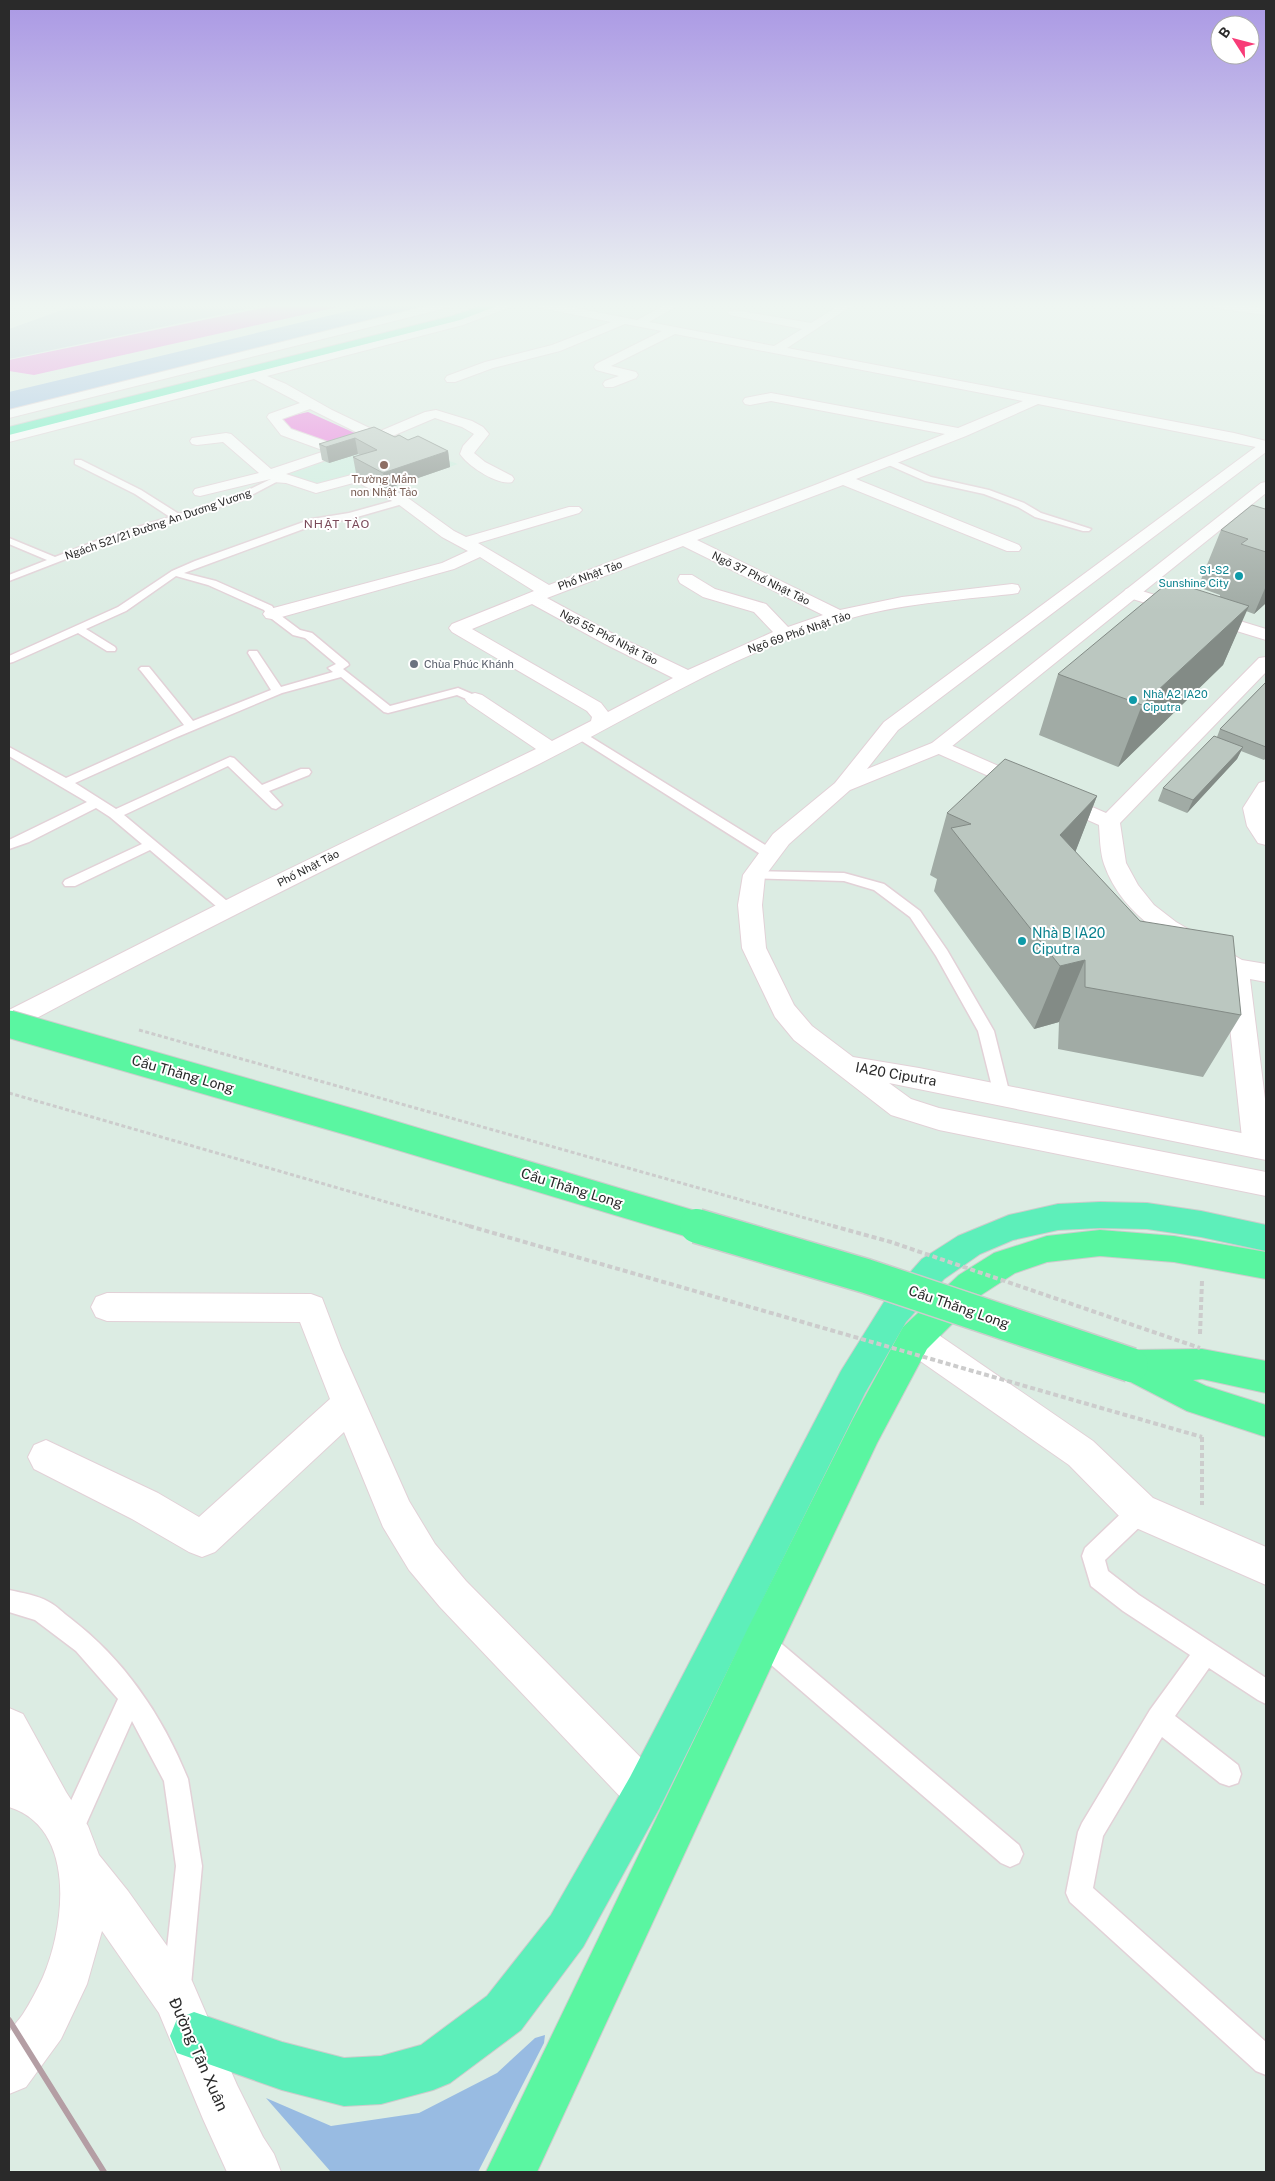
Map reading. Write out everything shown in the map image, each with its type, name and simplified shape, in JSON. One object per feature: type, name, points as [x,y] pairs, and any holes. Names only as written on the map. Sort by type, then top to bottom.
[{"type":"highway","name":"Cầu Thăng Long","points":[[14,1014],[361,1125],[866,1276],[1131,1365],[1199,1400],[1266,1421]]},
{"type":"highway","points":[[511,2172],[762,1642],[865,1431],[915,1338],[970,1285],[1006,1263],[1047,1249],[1100,1243],[1174,1249],[1266,1266]]},
{"type":"highway","name":"Cầu Thăng Long","points":[[1131,1365],[1202,1364],[1266,1377]]},
{"type":"main road","points":[[9,424],[77,407]]},
{"type":"main road","points":[[9,430],[102,407]]},
{"type":"main road","points":[[185,2017],[282,2066],[344,2082],[381,2080],[433,2066],[504,2013],[567,1931],[645,1792],[853,1382],[895,1312],[933,1269],[969,1244],[1009,1228],[1058,1217],[1100,1215],[1147,1216],[1201,1224],[1266,1238]]},
{"type":"street","points":[[9,414],[38,407]]},
{"type":"street","points":[[9,438],[131,407]]},
{"type":"street","points":[[302,407],[274,417],[283,428],[292,434],[340,451]]},
{"type":"street","points":[[316,407],[378,437]]},
{"type":"street","points":[[823,407],[962,433]]},
{"type":"street","name":"Phố Nhật Tảo","points":[[14,1014],[372,836],[551,750],[590,729],[602,717],[594,708],[458,628],[539,594],[962,433],[1020,407]]},
{"type":"street","points":[[843,1066],[803,1033],[784,1010],[754,948],[750,905],[754,875],[781,839],[905,732],[1251,466],[1266,445],[1234,437],[1071,407]]},
{"type":"street","points":[[200,492],[273,477],[430,415],[443,415],[454,418],[478,430],[482,434],[468,449],[467,454],[486,468],[507,479]]},
{"type":"street","points":[[197,441],[226,437],[273,477]]},
{"type":"street","name":"Ngõ 55 Phố Nhật Tảo","points":[[273,477],[288,478],[316,489],[360,476],[403,501],[448,534],[481,551],[539,594],[611,640],[686,677]]},
{"type":"street","points":[[842,479],[1013,548]]},
{"type":"street","points":[[842,787],[939,747],[1266,486]]},
{"type":"street","points":[[465,542],[574,510]]},
{"type":"street","name":"Ngõ 37 Phố Nhật Tảo","points":[[684,540],[838,616]]},
{"type":"street","points":[[272,614],[448,566],[481,551]]},
{"type":"street","points":[[686,580],[709,593],[760,608],[786,634]]},
{"type":"street","name":"Ngõ 69 Phố Nhật Tảo","points":[[590,729],[686,677],[786,634],[838,616],[933,597],[1012,589]]},
{"type":"street","points":[[1132,593],[1266,635]]},
{"type":"street","points":[[1266,662],[1110,822],[1114,863],[1128,888],[1146,910],[1167,928],[1236,968],[1266,973]]},
{"type":"street","points":[[475,699],[551,750]]},
{"type":"street","points":[[905,732],[1110,822]]},
{"type":"street","points":[[1266,787],[1254,808],[1258,826],[1266,838]]},
{"type":"street","points":[[1236,968],[1262,1148]]},
{"type":"street","name":"IA20 Ciputra","points":[[843,1066],[919,1078],[1262,1148]]},
{"type":"street","name":"IA20 Ciputra","points":[[843,1066],[901,1107],[939,1119],[1266,1184]]},
{"type":"street","points":[[107,1307],[311,1308],[396,1514],[422,1557],[454,1594],[645,1792]]},
{"type":"street","points":[[915,1338],[1081,1453],[1140,1510],[1266,1566]]},
{"type":"street","points":[[46,1457],[145,1506],[202,1539],[349,1404]]},
{"type":"street","name":"Đường Tân Xuân","points":[[9,1728],[67,1836],[185,2017],[244,2155],[256,2172]]},
{"type":"street","points":[[9,1786],[31,1794],[67,1836],[82,1910],[74,1957],[54,2006],[26,2051],[9,2070]]},
{"type":"lane","points":[[887,461],[928,478],[957,487],[986,492],[1020,505],[1038,515],[1086,529]]},
{"type":"lane","points":[[78,462],[138,492],[177,517]]},
{"type":"lane","name":"Ngách 521/21 Đường An Dương Vương","points":[[9,578],[112,538],[239,498],[273,477]]},
{"type":"lane","points":[[9,660],[122,609],[175,573],[198,563],[315,521],[350,516],[403,501]]},
{"type":"lane","points":[[9,541],[55,560]]},
{"type":"lane","points":[[175,573],[212,583],[268,608],[272,614],[297,633],[308,635],[344,666],[334,668],[343,673],[388,710],[458,691],[475,699]]},
{"type":"lane","points":[[80,629],[111,649]]},
{"type":"lane","points":[[253,654],[278,690]]},
{"type":"lane","points":[[145,669],[191,726]]},
{"type":"lane","points":[[66,783],[191,726],[278,690],[343,673]]},
{"type":"lane","points":[[590,729],[770,854]]},
{"type":"lane","points":[[9,751],[66,783],[114,814],[228,909]]},
{"type":"lane","points":[[114,814],[230,761],[276,804]]},
{"type":"lane","points":[[260,790],[305,772]]},
{"type":"lane","points":[[9,844],[24,839],[97,802]]},
{"type":"lane","points":[[70,883],[152,844]]},
{"type":"lane","points":[[754,875],[844,877],[879,887],[915,914],[942,954],[986,1031],[1002,1095]]},
{"type":"lane","points":[[1140,1510],[1093,1556],[1099,1578],[1131,1603],[1266,1692]]},
{"type":"lane","points":[[9,1601],[41,1610],[84,1643],[131,1696],[176,1779],[189,1866],[185,2017]]},
{"type":"lane","points":[[762,1642],[1010,1854]]},
{"type":"lane","points":[[1206,1652],[1159,1720],[1091,1832],[1079,1893],[1266,2061]]},
{"type":"lane","points":[[67,1836],[131,1696]]},
{"type":"lane","points":[[1159,1720],[1229,1774]]},
{"type":"path","points":[[133,1028],[891,1242],[1200,1348],[1202,1254]]},
{"type":"path","points":[[9,1093],[1202,1437],[1202,1538]]},
{"type":"shaded area","points":[[9,407],[38,407],[9,414]]},
{"type":"shaded area","points":[[308,412],[357,434],[339,446],[293,431],[282,420],[286,417]]},
{"type":"shaded area","name":"Trường Mầm non Nhật Tảo","points":[[385,439],[458,464],[386,489],[359,475],[322,487],[285,475],[313,466],[313,462]]},
{"type":"shaded area","points":[[545,2035],[544,2043],[478,2172],[331,2172],[266,2098],[331,2126],[419,2113],[497,2073],[535,2038]]},
{"type":"building","points":[[374,427],[395,437],[399,435],[408,440],[418,436],[448,451],[383,473],[353,457],[377,450],[355,438],[326,447],[319,444]]},
{"type":"building","points":[[1252,505],[1266,508],[1266,552],[1241,544],[1248,539],[1221,530]]},
{"type":"building","points":[[1170,581],[1249,606],[1142,705],[1058,674]]},
{"type":"building","points":[[1266,682],[1266,747],[1220,729]]},
{"type":"building","points":[[1214,736],[1243,747],[1193,800],[1163,788]]},
{"type":"building","points":[[1005,759],[1097,796],[1060,835],[1140,921],[1233,936],[1241,1015],[1085,987],[1085,960],[1060,966],[951,828],[971,824],[947,813]]},
{"type":"railway","points":[[9,2020],[104,2172]]},
{"type":"place","name":"Trường Mầm non Nhật Tảo","points":[[384,465]]},
{"type":"place","name":"S1-S2 Sunshine City","points":[[1239,576]]},
{"type":"place","name":"Chùa Phúc Khánh","points":[[414,664]]},
{"type":"place","name":"Nhà A2 IA20 Ciputra","points":[[1133,700]]},
{"type":"place","name":"Nhà B IA20 Ciputra","points":[[1022,941]]},
{"type":"district","name":"NHẬT TẢO","points":[[337,524]]}]
